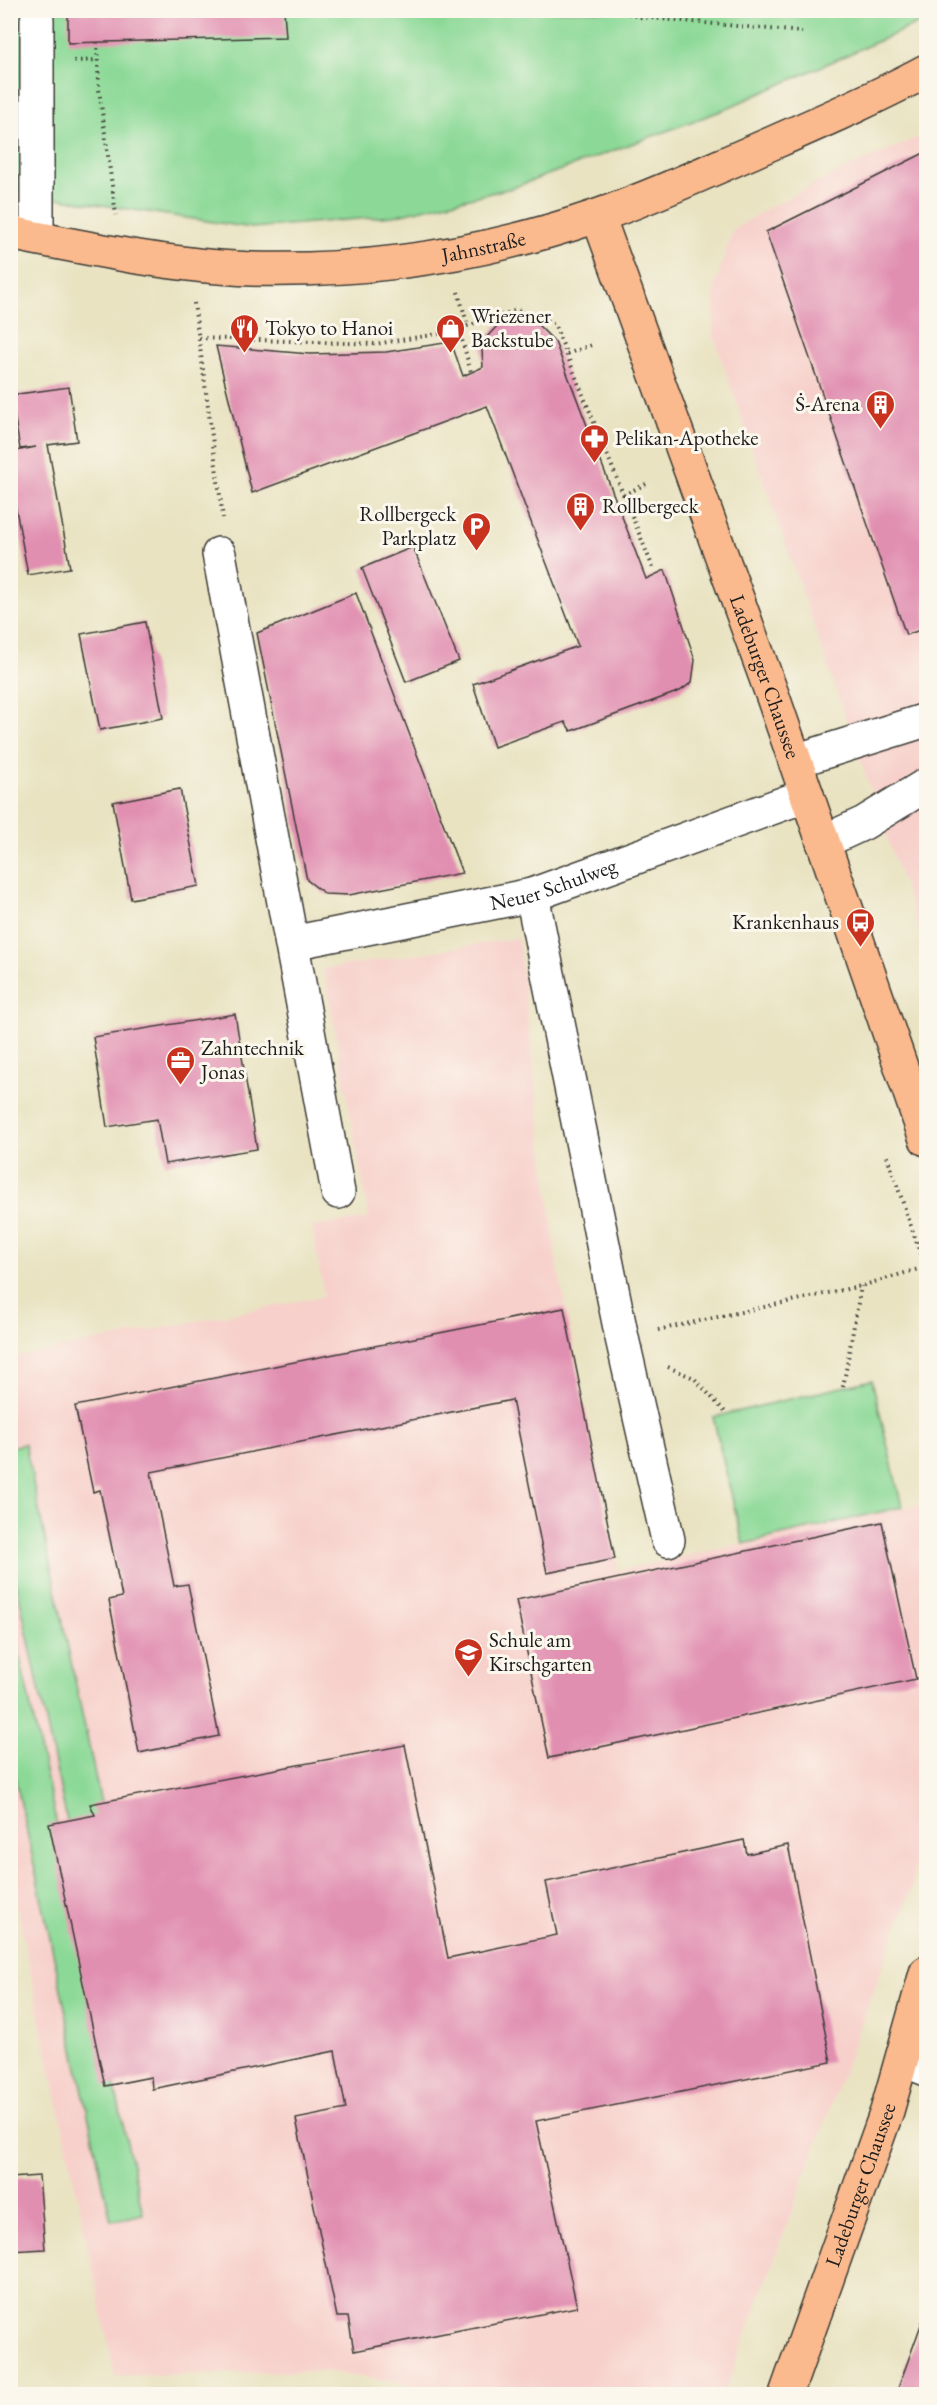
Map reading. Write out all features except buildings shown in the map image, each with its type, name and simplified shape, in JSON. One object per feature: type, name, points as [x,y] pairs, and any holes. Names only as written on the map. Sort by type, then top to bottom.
[{"type":"main road","name":"Jahnstraße","points":[[24,236],[167,262],[252,268],[334,268],[456,255],[598,216],[651,196],[840,113],[927,71]]},
{"type":"main road","name":"Ladeburger Chaussee","points":[[598,216],[795,761],[927,1139]]},
{"type":"main road","name":"Ladeburger Chaussee","points":[[786,2394],[915,2065],[927,1973]]},
{"type":"street","points":[[24,236],[38,20]]},
{"type":"street","points":[[219,554],[338,1192]]},
{"type":"street","points":[[795,761],[927,720]]},
{"type":"street","points":[[823,842],[864,823],[927,785]]},
{"type":"street","name":"Neuer Schulweg","points":[[292,943],[532,895],[807,795]]},
{"type":"street","points":[[532,895],[622,1338],[668,1540]]},
{"type":"path","points":[[618,10],[639,17],[802,32]]},
{"type":"path","points":[[97,42],[99,89],[117,219]]},
{"type":"path","points":[[458,292],[468,326]]},
{"type":"path","points":[[193,293],[226,538],[219,554]]},
{"type":"path","points":[[199,338],[375,344],[459,329],[517,310],[554,322],[652,567]]},
{"type":"path","points":[[459,329],[471,372]]},
{"type":"path","points":[[567,354],[594,344]]},
{"type":"path","points":[[623,495],[646,484]]},
{"type":"path","points":[[622,1338],[861,1286],[925,1267],[887,1156]]},
{"type":"path","points":[[843,1387],[861,1286]]},
{"type":"path","points":[[630,1371],[656,1364],[676,1370],[694,1378],[727,1414]]},
{"type":"shaded area","points":[[926,134],[926,950],[713,334],[715,285],[733,230],[766,209],[836,173]]},
{"type":"shaded area","name":"Schule am Kirschgarten","points":[[518,938],[556,1258],[618,1571],[926,1503],[926,1786],[912,1887],[724,2394],[470,2394],[325,2371],[115,2376],[11,1879],[10,1358],[324,1296],[312,1227],[369,1218],[324,969]]},
{"type":"green space","points":[[11,11],[926,11],[926,20],[718,112],[512,188],[393,216],[252,228],[11,191]]},
{"type":"green space","points":[[872,1380],[902,1507],[743,1544],[713,1417]]},
{"type":"green space","points":[[25,1444],[105,1822],[69,1830],[11,1557],[10,1447]]},
{"type":"green space","points":[[10,1613],[143,2214],[111,2221],[11,1758]]},
{"type":"place","name":"Tokyo to Hanoi","points":[[244,354]]},
{"type":"place","name":"Wriezener Backstube","points":[[450,354]]},
{"type":"place","name":"Ṡ-Arena","points":[[881,430]]},
{"type":"place","name":"Pelikan-Apotheke","points":[[594,464]]},
{"type":"place","name":"Rollbergeck","points":[[581,532]]},
{"type":"place","name":"Rollbergeck Parkplatz","points":[[477,552]]},
{"type":"place","name":"Krankenhaus","points":[[860,948]]},
{"type":"place","name":"Zahntechnik Jonas","points":[[180,1086]]},
{"type":"place","name":"Schule am Kirschgarten","points":[[468,1678]]}]
